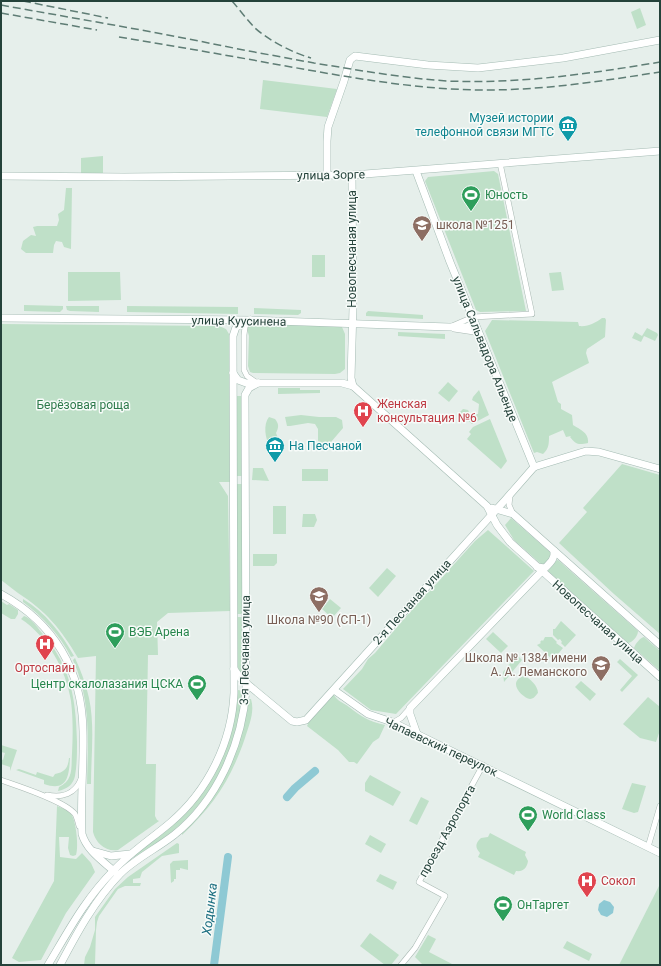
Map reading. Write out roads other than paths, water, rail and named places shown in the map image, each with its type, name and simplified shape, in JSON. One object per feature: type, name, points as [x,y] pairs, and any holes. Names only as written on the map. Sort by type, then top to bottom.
[{"type":"street","points":[[327,175],[328,127],[350,60],[356,56],[478,68],[563,58],[660,40]]},
{"type":"street","name":"улица Зорге","points":[[1,176],[124,177],[352,175],[660,151]]},
{"type":"street","points":[[474,320],[532,314],[500,163]]},
{"type":"street","name":"улица Сальвадора Альенде","points":[[416,171],[450,262],[534,467]]},
{"type":"street","name":"Новопесчаная улица","points":[[352,175],[353,324],[351,373],[354,386]]},
{"type":"street","name":"улица Куусинена","points":[[1,318],[250,320],[449,327],[467,327],[474,320]]},
{"type":"street","points":[[220,320],[237,326],[244,335]]},
{"type":"street","points":[[220,320],[229,326],[233,336]]},
{"type":"street","points":[[233,336],[237,326],[250,320]]},
{"type":"street","points":[[250,320],[245,327],[244,335],[244,370],[247,376],[258,383]]},
{"type":"street","points":[[449,327],[460,331],[474,332],[482,337]]},
{"type":"street","name":"3-я Песчаная улица","points":[[116,873],[130,854],[170,824],[192,801],[215,764],[225,740],[232,714],[234,693],[233,336]]},
{"type":"street","points":[[233,372],[235,378],[240,382],[336,383],[354,386],[494,512],[513,514],[508,502],[511,494]]},
{"type":"street","points":[[336,383],[346,379],[351,373]]},
{"type":"street","name":"3-я Песчаная улица","points":[[116,873],[128,867],[176,834],[196,812],[211,793],[220,777],[231,755],[241,726],[245,701],[245,395],[249,388],[258,383]]},
{"type":"street","points":[[494,512],[534,467],[589,450],[660,469]]},
{"type":"street","name":"Новопесчаная улица","points":[[494,512],[497,525],[510,542],[660,677]]},
{"type":"street","name":"2-я Песчаная улица","points":[[334,690],[494,512]]},
{"type":"street","name":"Новопесчаная улица","points":[[513,514],[660,644]]},
{"type":"street","points":[[394,722],[400,720],[539,569],[545,568],[550,563],[554,558],[554,551]]},
{"type":"street","points":[[1,594],[23,608],[40,623],[56,641],[70,667],[78,687],[83,729],[82,834]]},
{"type":"street","points":[[234,668],[244,681],[292,721],[298,722],[306,720],[334,690]]},
{"type":"street","points":[[234,693],[244,681]]},
{"type":"street","name":"Чапаевский переулок","points":[[334,690],[368,714],[394,722],[660,853]]},
{"type":"street","points":[[245,701],[250,692],[255,691],[260,693]]},
{"type":"street","points":[[410,708],[410,714],[417,734]]},
{"type":"street","name":"проезд Аэропорта","points":[[401,965],[415,948],[445,896],[419,882],[483,765]]},
{"type":"street","points":[[38,794],[51,796],[66,795],[76,788],[82,774]]},
{"type":"street","points":[[1,780],[38,794],[70,809],[78,819],[86,844],[116,873]]},
{"type":"street","points":[[648,847],[660,806]]},
{"type":"street","points":[[91,850],[112,856],[130,854]]},
{"type":"street","points":[[48,965],[83,906],[116,873]]},
{"type":"street","points":[[60,965],[87,917],[116,873]]},
{"type":"water","points":[[604,900],[610,902],[614,907],[613,913],[607,917],[601,915],[598,910],[599,904]]},
{"type":"waterway","name":"Ходынка","points":[[287,797],[315,771]]},
{"type":"waterway","name":"Ходынка","points":[[214,965],[228,857]]},
{"type":"railway","points":[[23,1],[108,18]]},
{"type":"railway","points":[[232,1],[260,33],[281,46],[311,58]]},
{"type":"railway","points":[[1,5],[314,63],[380,74],[430,80],[474,82],[554,77],[660,62]]},
{"type":"railway","points":[[1,13],[97,30]]},
{"type":"railway","points":[[119,37],[306,70],[434,88],[508,90],[552,87],[660,72]]},
{"type":"place","name":"Музей истории телефонной связи МГТС","points":[[568,142]]},
{"type":"place","name":"Юность","points":[[471,212]]},
{"type":"place","name":"школа №1251","points":[[422,242]]},
{"type":"place","name":"Женская консультация №6","points":[[363,428]]},
{"type":"place","name":"На Песчаной","points":[[275,463]]},
{"type":"place","name":"Школа №90 (СП-1)","points":[[319,613]]},
{"type":"place","name":"ВЭБ Арена","points":[[115,649]]},
{"type":"place","name":"Ортоспайн","points":[[45,661]]},
{"type":"place","name":"Школа № 1384 имени А. А. Леманского","points":[[601,682]]},
{"type":"place","name":"Центр скалолазания ЦСКА","points":[[197,701]]},
{"type":"place","name":"World Class","points":[[528,832]]},
{"type":"place","name":"Сокол","points":[[587,898]]},
{"type":"place","name":"ОнТаргет","points":[[503,922]]},
{"type":"park label","name":"Берёзовая роща","points":[[83,405]]}]
